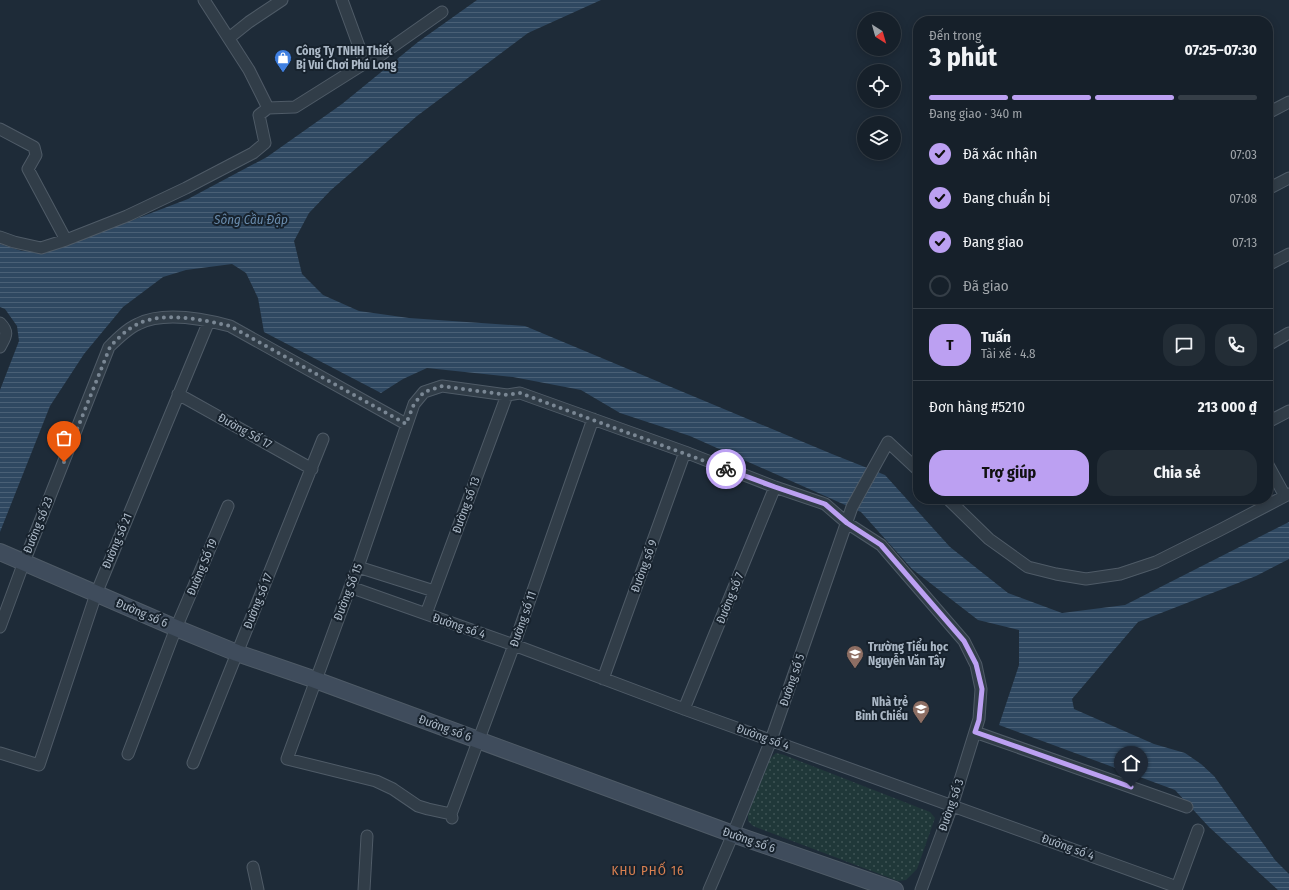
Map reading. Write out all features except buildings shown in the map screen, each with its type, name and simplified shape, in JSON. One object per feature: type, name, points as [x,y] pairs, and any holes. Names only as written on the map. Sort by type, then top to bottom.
[{"type":"street","points":[[204,0],[249,70],[268,108]]},
{"type":"street","points":[[229,38],[249,22],[282,0]]},
{"type":"street","points":[[342,0],[365,63]]},
{"type":"street","points":[[0,237],[14,242],[41,248],[66,240],[143,208],[186,188],[253,153],[265,143],[259,115],[268,108],[295,106],[365,63],[375,59],[442,12]]},
{"type":"street","points":[[1273,110],[1289,102]]},
{"type":"street","points":[[0,129],[34,146],[36,155],[28,169],[66,240]]},
{"type":"street","points":[[1273,187],[1289,178]]},
{"type":"street","points":[[1273,262],[1289,254]]},
{"type":"street","name":"Đường số 23","points":[[0,627],[24,562],[110,347],[123,333],[139,323],[158,318],[185,318],[209,321],[230,326],[406,424]]},
{"type":"street","name":"Đường số 21","points":[[0,753],[39,765],[96,594],[209,321]]},
{"type":"street","points":[[0,323],[5,328],[6,334],[0,347]]},
{"type":"street","points":[[1273,342],[1289,333]]},
{"type":"street","name":"Đường Số 15","points":[[452,816],[418,806],[393,789],[376,781],[287,759],[358,567],[406,424],[414,404],[424,392],[442,386],[507,395],[520,393],[684,452],[775,487]]},
{"type":"street","name":"Đường Số 17","points":[[178,394],[312,469]]},
{"type":"street","name":"Đường số 13","points":[[426,614],[507,395]]},
{"type":"street","points":[[1273,419],[1289,411]]},
{"type":"street","name":"Đường số 11","points":[[452,816],[478,740],[514,646],[593,419]]},
{"type":"street","name":"Đường số 17","points":[[193,763],[324,439]]},
{"type":"street","name":"Đường số 5","points":[[709,890],[771,740],[852,507],[888,442],[913,465]]},
{"type":"street","name":"Đường số 9","points":[[603,679],[684,452]]},
{"type":"street","points":[[1273,473],[1287,495],[1273,502]]},
{"type":"street","name":"Đường số 3","points":[[775,487],[825,504],[847,523],[881,545],[964,641],[976,664],[982,689],[979,720],[952,806],[921,890]]},
{"type":"street","name":"Đường số 7","points":[[684,709],[775,487]]},
{"type":"street","points":[[953,504],[989,539],[1028,567],[1086,579],[1120,574],[1156,562],[1270,504]]},
{"type":"street","name":"Đường Số 19","points":[[128,754],[176,628],[228,506]]},
{"type":"street","name":"Đường số 6","points":[[0,552],[237,653],[316,680],[733,834],[895,890]]},
{"type":"street","points":[[358,567],[434,591]]},
{"type":"street","name":"Đường số 4","points":[[350,587],[1177,888]]},
{"type":"street","points":[[975,732],[1187,807]]},
{"type":"street","points":[[1177,888],[1198,830]]},
{"type":"street","points":[[364,890],[368,836]]},
{"type":"street","points":[[253,867],[258,890]]},
{"type":"green space","points":[[776,753],[930,812],[935,818],[917,869],[906,880],[898,881],[753,826],[748,821],[748,814],[770,759]]},
{"type":"water","name":"Sông Cầu Đập","points":[[477,0],[601,0],[528,33],[417,116],[331,190],[309,213],[294,241],[302,274],[323,295],[359,311],[409,318],[525,326],[885,475],[950,547],[1008,593],[1062,613],[1125,605],[1289,522],[1289,559],[1256,576],[1138,622],[1072,699],[1074,709],[1154,744],[1185,753],[1201,764],[1214,776],[1275,860],[1289,874],[1289,890],[1278,890],[1209,827],[1175,790],[999,725],[1019,665],[1019,630],[978,620],[912,569],[861,512],[690,436],[620,413],[581,390],[513,377],[427,368],[403,379],[381,393],[264,332],[258,298],[246,273],[232,264],[186,270],[163,277],[123,307],[84,354],[50,406],[0,532],[0,390],[19,341],[17,326],[5,309],[0,307],[0,244],[22,251],[40,252],[75,242],[188,199],[267,157],[342,104],[418,42]]},
{"type":"way so far","points":[[64,462],[110,347],[123,333],[139,323],[158,318],[185,318],[209,321],[230,326],[406,424],[414,404],[424,392],[442,386],[507,395],[520,393],[684,452],[726,469]]},
{"type":"place","name":"Công Ty TNHH Thiết Bị Vui Chơi Phú Long","points":[[283,73]]},
{"type":"place","name":"Trường Tiểu học Nguyễn Văn Tây","points":[[855,669]]},
{"type":"place","name":"Nhà trẻ Bình Chiểu","points":[[921,724]]},
{"type":"district","name":"KHU PHỐ 16","points":[[648,870]]},
{"type":"route","points":[[726,469],[825,504],[847,523],[881,545],[964,641],[976,664],[982,689],[979,720],[975,732],[1131,787]]}]
